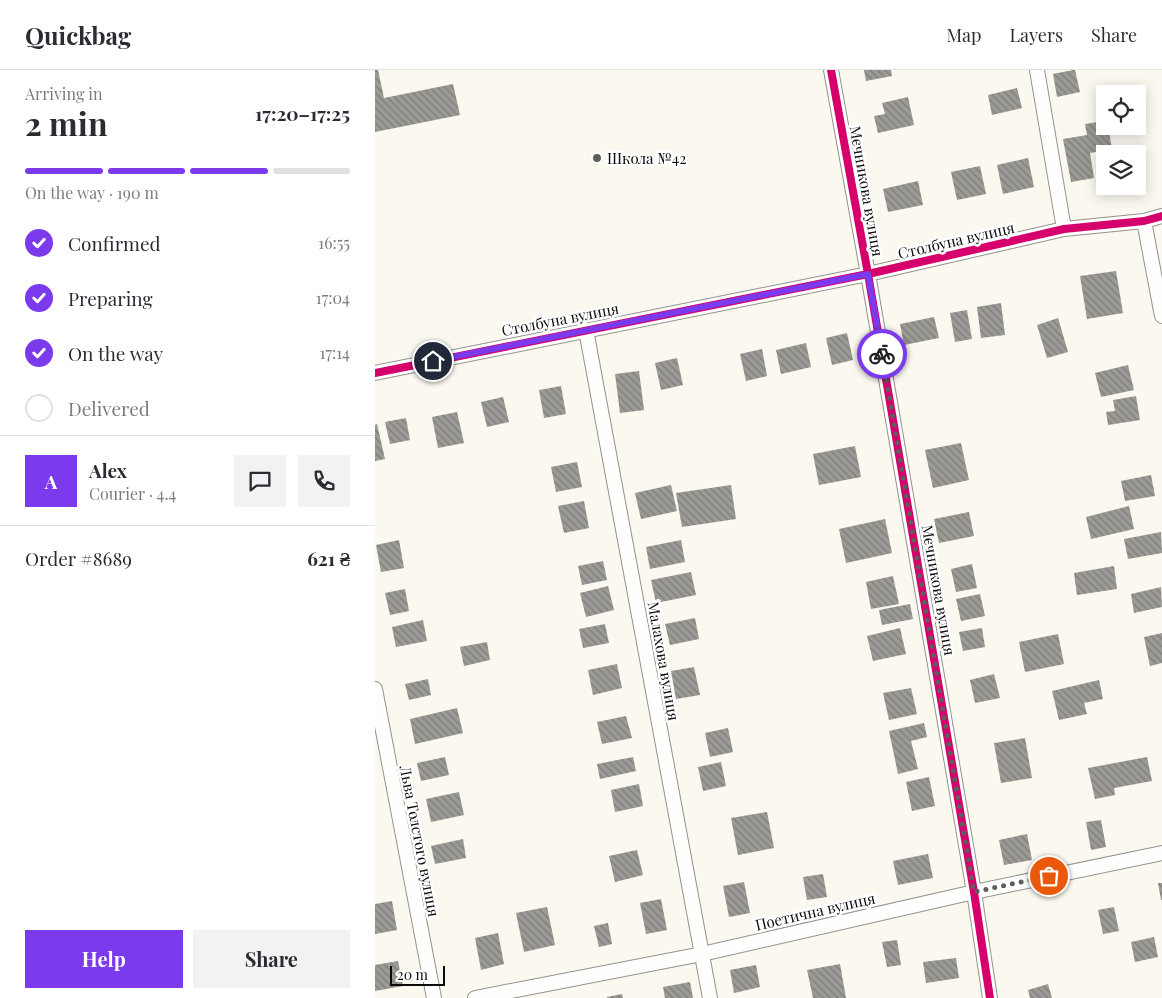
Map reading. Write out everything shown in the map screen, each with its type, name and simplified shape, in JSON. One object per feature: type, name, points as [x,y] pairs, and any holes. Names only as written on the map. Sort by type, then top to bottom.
[{"type":"street","name":"Мєчникова вулиця","points":[[831,70],[974,892],[990,998]]},
{"type":"street","points":[[1037,70],[1064,229]]},
{"type":"street","name":"Столбуна вулиця","points":[[375,373],[868,274],[1064,229],[1144,221],[1162,216]]},
{"type":"street","points":[[1144,221],[1162,316]]},
{"type":"street","name":"Малахова вулиця","points":[[586,330],[710,998]]},
{"type":"street","name":"Льва Толстого вулиця","points":[[375,689],[434,998]]},
{"type":"street","name":"Поетична вулиця","points":[[475,998],[702,954],[974,892],[1162,853]]},
{"type":"building","points":[[375,70],[378,70],[384,98],[453,84],[460,115],[375,132]]},
{"type":"building","points":[[864,70],[891,70],[892,76],[866,81]]},
{"type":"building","points":[[1075,70],[1080,92],[1057,97],[1053,74]]},
{"type":"building","points":[[1017,88],[1022,108],[992,115],[988,95]]},
{"type":"building","points":[[908,97],[914,125],[878,133],[874,116],[885,114],[882,103]]},
{"type":"building","points":[[1096,122],[1096,135],[1110,135],[1111,145],[1096,145],[1096,152],[1090,153],[1094,178],[1071,182],[1063,139],[1087,135],[1085,124]]},
{"type":"building","points":[[1028,158],[1034,187],[1003,194],[997,165]]},
{"type":"building","points":[[980,166],[986,194],[957,200],[951,172]]},
{"type":"building","points":[[918,181],[923,205],[888,212],[883,189]]},
{"type":"building","points":[[1116,271],[1123,313],[1087,319],[1080,276]]},
{"type":"building","points":[[1001,303],[1005,335],[981,338],[977,307]]},
{"type":"building","points":[[967,310],[972,339],[955,342],[950,313]]},
{"type":"building","points":[[934,317],[939,338],[904,345],[900,324]]},
{"type":"building","points":[[1058,318],[1068,352],[1047,358],[1037,325]]},
{"type":"building","points":[[847,333],[853,360],[832,365],[826,338]]},
{"type":"building","points":[[806,343],[811,367],[781,374],[776,350]]},
{"type":"building","points":[[762,349],[767,376],[746,381],[740,354]]},
{"type":"building","points":[[677,358],[683,385],[661,390],[655,363]]},
{"type":"building","points":[[1128,365],[1134,390],[1101,397],[1095,373]]},
{"type":"building","points":[[639,371],[644,410],[620,413],[615,374]]},
{"type":"building","points":[[561,386],[566,414],[544,418],[539,390]]},
{"type":"building","points":[[1136,396],[1140,420],[1108,425],[1106,412],[1115,411],[1113,400]]},
{"type":"building","points":[[503,397],[509,422],[487,427],[481,402]]},
{"type":"building","points":[[457,412],[464,443],[438,448],[432,417]]},
{"type":"building","points":[[406,418],[410,440],[390,444],[385,422]]},
{"type":"building","points":[[377,424],[385,459],[375,461],[375,425]]},
{"type":"building","points":[[961,443],[969,480],[933,488],[925,450]]},
{"type":"building","points":[[855,446],[861,477],[819,485],[813,454]]},
{"type":"building","points":[[577,462],[582,487],[556,492],[551,467]]},
{"type":"building","points":[[1151,475],[1155,496],[1125,501],[1121,481]]},
{"type":"building","points":[[671,485],[677,511],[641,519],[635,493]]},
{"type":"building","points":[[731,485],[736,519],[682,527],[676,493]]},
{"type":"building","points":[[584,501],[589,528],[564,533],[558,506]]},
{"type":"building","points":[[1129,506],[1134,529],[1091,539],[1086,517]]},
{"type":"building","points":[[969,512],[974,536],[939,543],[934,519]]},
{"type":"building","points":[[885,519],[892,553],[846,563],[839,529]]},
{"type":"building","points":[[1161,532],[1162,553],[1128,559],[1124,539]]},
{"type":"building","points":[[399,540],[404,568],[381,572],[376,545]]},
{"type":"building","points":[[681,540],[685,562],[650,569],[646,547]]},
{"type":"building","points":[[603,561],[607,580],[582,585],[578,566]]},
{"type":"building","points":[[972,564],[977,588],[956,592],[951,569]]},
{"type":"building","points":[[1114,566],[1117,589],[1077,595],[1074,573]]},
{"type":"building","points":[[691,572],[696,595],[656,603],[651,580]]},
{"type":"building","points":[[893,576],[899,604],[871,609],[866,582]]},
{"type":"building","points":[[608,586],[614,610],[586,617],[580,593]]},
{"type":"building","points":[[1161,587],[1162,607],[1134,613],[1131,594]]},
{"type":"building","points":[[405,589],[409,611],[390,615],[385,593]]},
{"type":"building","points":[[980,594],[985,616],[961,621],[956,599]]},
{"type":"building","points":[[910,604],[913,619],[882,625],[879,610]]},
{"type":"building","points":[[695,618],[699,639],[670,645],[665,624]]},
{"type":"building","points":[[423,620],[427,641],[396,647],[392,627]]},
{"type":"building","points":[[605,624],[609,643],[583,648],[579,629]]},
{"type":"building","points":[[900,628],[906,654],[873,661],[867,636]]},
{"type":"building","points":[[982,628],[985,647],[963,651],[959,632]]},
{"type":"building","points":[[1162,633],[1162,663],[1150,666],[1144,637]]},
{"type":"building","points":[[1058,634],[1064,664],[1025,672],[1019,642]]},
{"type":"building","points":[[487,642],[490,660],[464,666],[460,647]]},
{"type":"building","points":[[617,664],[622,688],[593,695],[588,670]]},
{"type":"building","points":[[694,667],[700,695],[676,699],[671,671]]},
{"type":"building","points":[[994,674],[1000,698],[975,703],[970,680]]},
{"type":"building","points":[[428,679],[431,695],[409,700],[405,684]]},
{"type":"building","points":[[1099,680],[1103,699],[1084,703],[1087,714],[1059,720],[1052,691]]},
{"type":"building","points":[[911,688],[917,714],[889,720],[883,693]]},
{"type":"building","points":[[457,708],[463,733],[415,744],[410,719]]},
{"type":"building","points":[[626,716],[632,738],[602,744],[597,722]]},
{"type":"building","points":[[924,723],[927,737],[911,741],[918,769],[898,774],[889,731]]},
{"type":"building","points":[[728,728],[733,752],[710,757],[705,733]]},
{"type":"building","points":[[1025,738],[1032,778],[1001,783],[994,743]]},
{"type":"building","points":[[445,757],[449,775],[421,781],[417,763]]},
{"type":"building","points":[[633,757],[636,771],[600,779],[597,764]]},
{"type":"building","points":[[1147,757],[1152,781],[1114,788],[1115,795],[1095,799],[1088,768]]},
{"type":"building","points":[[721,762],[726,786],[703,791],[698,767]]},
{"type":"building","points":[[929,777],[935,806],[912,811],[906,782]]},
{"type":"building","points":[[639,784],[643,806],[615,812],[611,790]]},
{"type":"building","points":[[459,792],[464,815],[431,822],[426,799]]},
{"type":"building","points":[[767,812],[774,848],[738,855],[731,818]]},
{"type":"building","points":[[1101,820],[1106,847],[1091,850],[1086,822]]},
{"type":"building","points":[[1027,834],[1032,860],[1004,865],[999,840]]},
{"type":"building","points":[[463,839],[466,858],[435,864],[431,846]]},
{"type":"building","points":[[637,850],[643,875],[615,882],[609,856]]},
{"type":"building","points":[[928,854],[933,878],[898,885],[893,861]]},
{"type":"building","points":[[823,874],[827,897],[807,900],[803,877]]},
{"type":"building","points":[[744,882],[750,913],[729,917],[723,886]]},
{"type":"building","points":[[1158,883],[1162,883],[1162,900],[1161,900]]},
{"type":"building","points":[[661,899],[667,930],[646,934],[640,903]]},
{"type":"building","points":[[392,901],[397,930],[375,934],[375,904]]},
{"type":"building","points":[[547,907],[555,945],[524,952],[516,913]]},
{"type":"building","points":[[1114,907],[1119,931],[1103,934],[1098,910]]},
{"type":"building","points":[[608,923],[612,944],[599,947],[594,926]]},
{"type":"building","points":[[498,933],[504,964],[481,970],[475,938]]},
{"type":"building","points":[[1154,937],[1158,957],[1135,962],[1131,942]]},
{"type":"building","points":[[897,940],[901,965],[887,967],[882,942]]},
{"type":"building","points":[[956,958],[959,978],[926,983],[923,962]]},
{"type":"building","points":[[398,961],[403,986],[375,991],[375,965]]},
{"type":"building","points":[[840,964],[846,998],[813,998],[807,970]]},
{"type":"building","points":[[756,965],[760,987],[734,993],[730,970]]},
{"type":"building","points":[[690,982],[693,998],[665,998],[663,987]]},
{"type":"building","points":[[1048,984],[1052,998],[1030,998],[1028,990]]},
{"type":"building","points":[[622,994],[623,998],[607,998],[607,997]]},
{"type":"cycle path","points":[[831,70],[974,892],[990,998]]},
{"type":"cycle path","points":[[375,373],[868,274],[1064,229],[1144,221],[1162,216]]},
{"type":"way so far","points":[[882,354],[974,892],[1049,876]]},
{"type":"place","name":"Школа №42","points":[[597,158]]},
{"type":"route","points":[[433,361],[868,274],[882,354]]}]
